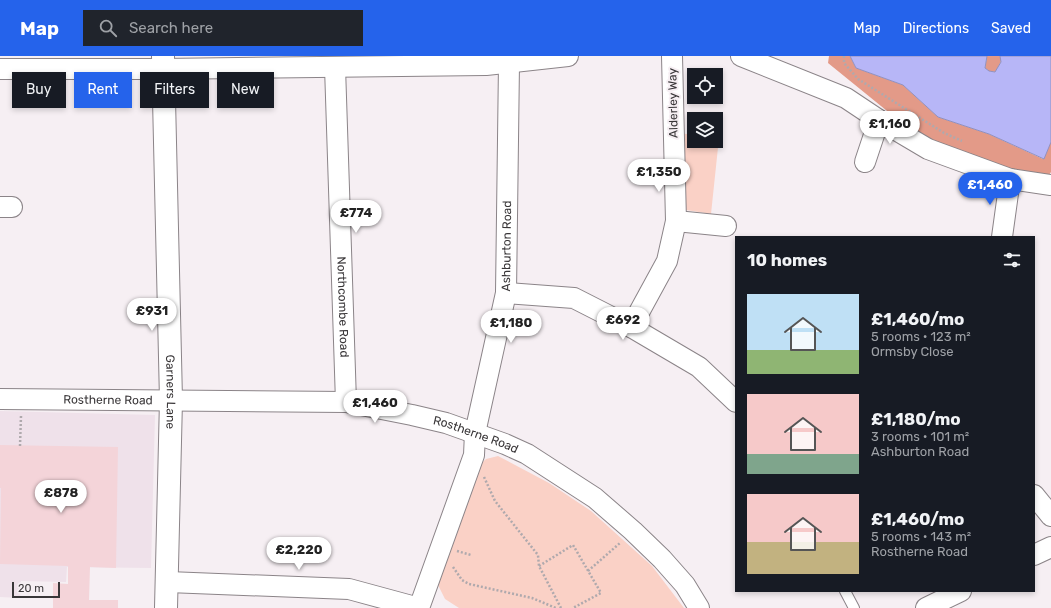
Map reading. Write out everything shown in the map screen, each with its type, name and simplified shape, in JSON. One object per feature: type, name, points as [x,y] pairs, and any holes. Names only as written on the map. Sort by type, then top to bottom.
[{"type":"street","points":[[0,69],[163,62],[334,67],[486,66],[568,56]]},
{"type":"street","name":"Alderley Way","points":[[630,327],[667,261],[676,221],[672,56]]},
{"type":"street","points":[[741,56],[846,98],[879,120],[928,149],[1010,179],[1051,185]]},
{"type":"street","name":"Garners Lane","points":[[163,62],[171,400],[168,582],[166,608]]},
{"type":"street","name":"Ashburton Road","points":[[419,608],[474,455],[475,432],[506,293],[509,63]]},
{"type":"street","name":"Northcombe Road","points":[[334,67],[346,402]]},
{"type":"street","points":[[864,162],[879,120]]},
{"type":"street","points":[[1002,236],[1010,179]]},
{"type":"street","points":[[676,221],[726,226]]},
{"type":"street","points":[[506,293],[574,298],[630,327],[699,367],[735,401]]},
{"type":"street","name":"Rostherne Road","points":[[0,399],[346,402],[412,414],[446,423],[475,432],[505,444],[544,464],[595,498],[634,531],[662,559],[684,585],[699,608]]},
{"type":"street","points":[[1035,496],[1051,516]]},
{"type":"street","points":[[1035,555],[1051,547]]},
{"type":"street","points":[[168,582],[349,589],[419,608]]},
{"type":"street","points":[[926,608],[959,592]]},
{"type":"lane","points":[[846,592],[854,608]]},
{"type":"path","points":[[844,56],[844,63],[858,79],[944,133],[966,142]]},
{"type":"path","points":[[20,446],[22,399]]},
{"type":"path","points":[[474,455],[495,501],[538,555],[539,566],[561,608]]},
{"type":"path","points":[[588,571],[634,531]]},
{"type":"path","points":[[539,566],[573,545],[601,593],[573,608]]},
{"type":"path","points":[[437,558],[453,567],[462,580],[469,584],[532,598],[556,608]]},
{"type":"shaded area","points":[[829,56],[850,56],[856,68],[903,85],[938,117],[989,134],[1043,159],[1051,142],[1051,172],[1046,180],[929,145],[828,63]]},
{"type":"shaded area","points":[[987,56],[1000,56],[1001,61],[996,72],[989,71],[985,68]]},
{"type":"shaded area","points":[[679,133],[687,134],[687,148],[718,148],[711,214],[680,209]]},
{"type":"shaded area","points":[[0,411],[155,415],[151,568],[67,567],[66,582],[21,581],[20,598],[0,597]]},
{"type":"shaded area","points":[[498,456],[549,483],[591,511],[652,566],[684,608],[459,608],[445,599],[435,579],[475,469],[486,459]]},
{"type":"water","points":[[850,56],[987,56],[985,68],[989,71],[995,72],[1001,62],[1000,56],[1051,56],[1051,142],[1044,159],[989,134],[938,117],[903,85],[856,68]]},
{"type":"building","points":[[0,445],[118,447],[116,568],[90,567],[89,600],[118,600],[118,608],[53,608],[53,583],[68,584],[68,566],[0,564]]}]
